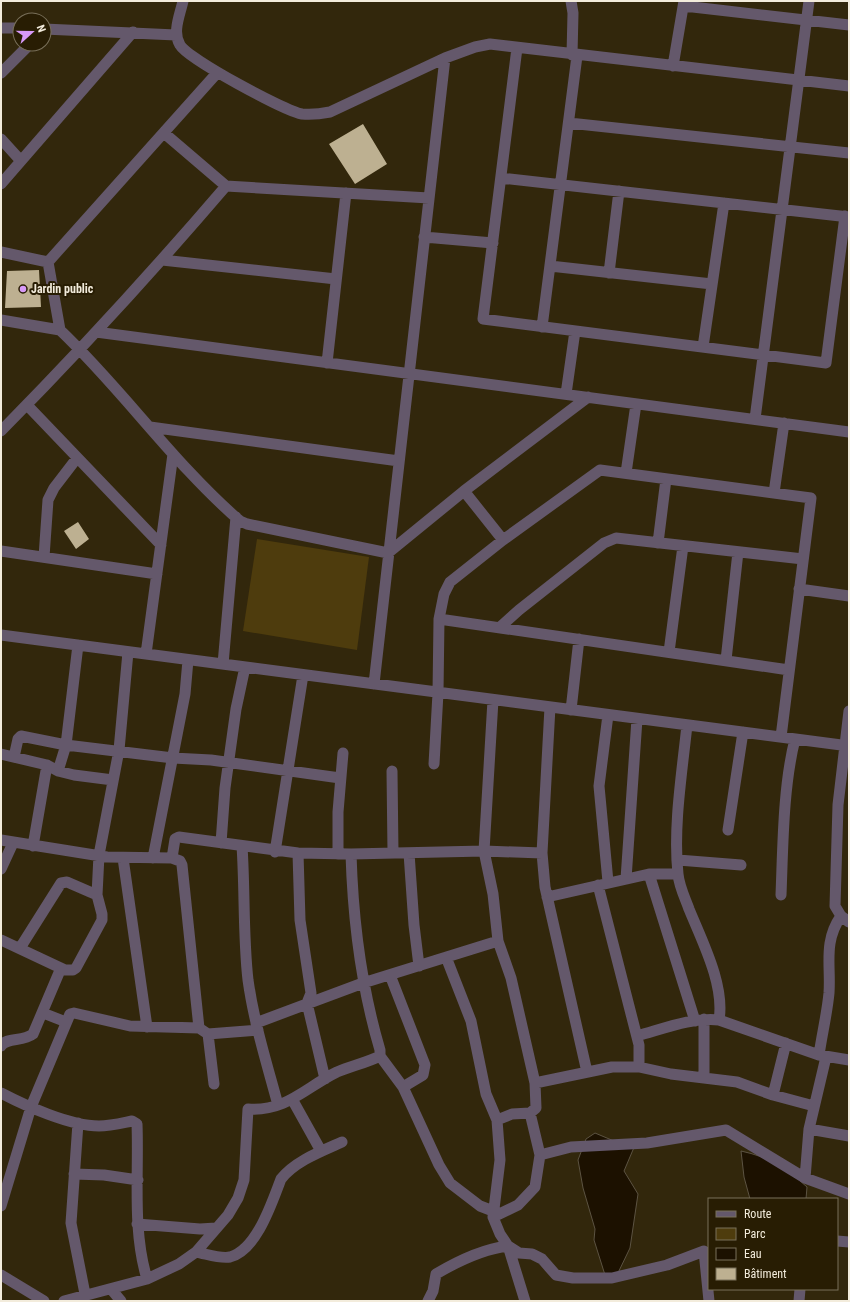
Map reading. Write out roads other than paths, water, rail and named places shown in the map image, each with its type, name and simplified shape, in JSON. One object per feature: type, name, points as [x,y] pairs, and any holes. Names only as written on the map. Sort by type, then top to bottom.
[{"type":"street","points":[[184,1],[176,35],[180,46],[217,73],[301,114],[316,115],[330,112],[444,58],[475,47],[490,44],[849,86]]},
{"type":"street","points":[[542,327],[569,123],[575,55],[574,13],[571,1]]},
{"type":"street","points":[[755,419],[809,1]]},
{"type":"street","points":[[673,66],[684,3],[849,25]]},
{"type":"street","points":[[1,28],[12,28]]},
{"type":"street","points":[[52,29],[176,35]]},
{"type":"street","points":[[1,184],[134,32]]},
{"type":"street","points":[[501,178],[847,216],[826,363],[483,319],[517,48]]},
{"type":"street","points":[[1,72],[22,52]]},
{"type":"street","points":[[374,684],[444,58]]},
{"type":"street","points":[[48,262],[217,73]]},
{"type":"street","points":[[569,123],[849,153]]},
{"type":"street","points":[[164,133],[226,186],[429,198]]},
{"type":"street","points":[[1,138],[21,161]]},
{"type":"street","points":[[1,431],[96,332],[162,260],[226,186]]},
{"type":"street","points":[[609,272],[619,191]]},
{"type":"street","points":[[327,363],[346,193]]},
{"type":"street","points":[[704,347],[724,203]]},
{"type":"street","points":[[424,237],[493,243]]},
{"type":"street","points":[[1,252],[48,262]]},
{"type":"street","points":[[162,260],[336,279]]},
{"type":"street","points":[[48,262],[60,330]]},
{"type":"street","points":[[550,266],[712,284]]},
{"type":"street","points":[[1,320],[60,330],[80,349],[173,454],[236,518],[247,524],[388,553]]},
{"type":"street","points":[[566,394],[574,331]]},
{"type":"street","points":[[96,332],[849,432]]},
{"type":"street","points":[[388,553],[464,491],[588,397]]},
{"type":"street","points":[[626,473],[636,404]]},
{"type":"street","points":[[26,405],[161,545]]},
{"type":"street","points":[[774,493],[784,423]]},
{"type":"street","points":[[150,427],[399,461]]},
{"type":"street","points":[[146,654],[173,454]]},
{"type":"street","points":[[44,557],[48,500],[54,488],[77,458]]},
{"type":"street","points":[[434,764],[438,692],[439,619],[444,594],[450,582],[503,540],[600,470],[811,498],[781,737]]},
{"type":"street","points":[[658,543],[666,479]]},
{"type":"street","points":[[464,491],[503,540]]},
{"type":"street","points":[[223,664],[236,518]]},
{"type":"street","points":[[499,628],[518,610],[604,543],[616,538],[803,559]]},
{"type":"street","points":[[669,652],[683,546]]},
{"type":"street","points":[[1,551],[157,574]]},
{"type":"street","points":[[726,660],[738,552]]},
{"type":"street","points":[[799,589],[849,596]]},
{"type":"street","points":[[439,619],[789,670]]},
{"type":"street","points":[[1,636],[847,746]]},
{"type":"street","points":[[571,710],[579,639]]},
{"type":"street","points":[[58,771],[66,745],[78,645]]},
{"type":"street","points":[[1,940],[70,971],[76,968],[98,929],[102,914],[97,895],[99,855],[119,750],[128,652]]},
{"type":"street","points":[[154,858],[184,694],[188,660]]},
{"type":"street","points":[[221,843],[222,803],[236,709],[245,667]]},
{"type":"street","points":[[275,852],[303,675]]},
{"type":"street","points":[[493,700],[484,851],[493,894],[498,941],[511,978],[535,1084],[536,1108],[530,1113],[512,1114],[497,1120]]},
{"type":"street","points":[[550,707],[542,853],[546,897],[587,1072]]},
{"type":"street","points":[[805,1178],[809,1129],[822,1056],[829,993],[829,939],[833,927],[845,919],[835,906],[835,846],[838,805],[847,746],[849,711]]},
{"type":"street","points":[[608,715],[599,786],[603,884],[637,1036],[640,1052],[639,1067]]},
{"type":"street","points":[[626,879],[637,718]]},
{"type":"street","points":[[687,725],[679,806],[678,874],[683,895],[711,963],[719,994],[721,1012],[719,1020]]},
{"type":"street","points":[[728,830],[743,732]]},
{"type":"street","points":[[14,757],[18,739],[21,736],[66,745],[119,750],[173,758],[198,759],[340,778]]},
{"type":"street","points":[[781,895],[784,831],[791,754],[795,739]]},
{"type":"street","points":[[338,854],[338,812],[343,752]]},
{"type":"street","points":[[1,754],[47,765],[58,771],[113,780]]},
{"type":"street","points":[[33,846],[47,765]]},
{"type":"street","points":[[392,771],[393,853]]},
{"type":"street","points":[[172,858],[174,842],[178,837],[275,852],[352,854],[484,851],[542,853]]},
{"type":"street","points":[[1,840],[33,846],[123,858],[172,858],[180,861],[182,865],[203,1031],[214,1084]]},
{"type":"street","points":[[1,869],[13,843]]},
{"type":"street","points":[[242,846],[247,967],[257,1027],[278,1105]]},
{"type":"street","points":[[298,853],[300,920],[311,993],[307,1003],[325,1078]]},
{"type":"street","points":[[408,853],[419,966]]},
{"type":"street","points":[[352,854],[354,909],[363,983],[380,1050],[380,1056],[403,1088],[439,1165],[450,1183],[493,1214]]},
{"type":"street","points":[[123,858],[147,1027]]},
{"type":"street","points":[[678,860],[741,865]]},
{"type":"street","points":[[546,897],[649,874],[678,874]]},
{"type":"street","points":[[649,874],[699,1020],[704,1078]]},
{"type":"street","points":[[20,948],[61,883],[67,882],[97,895]]},
{"type":"street","points":[[1,1206],[31,1107],[70,1014],[74,1013],[123,1026],[203,1031],[257,1027],[307,1003],[363,983],[498,941]]},
{"type":"street","points":[[446,957],[471,1021],[486,1094],[497,1120],[500,1160],[493,1214],[500,1234],[508,1246],[525,1301]]},
{"type":"street","points":[[1,1046],[3,1042],[8,1040],[14,1041],[28,1038],[33,1034],[61,968]]},
{"type":"street","points":[[390,975],[425,1065],[423,1075],[403,1088]]},
{"type":"street","points":[[43,1013],[66,1022]]},
{"type":"street","points":[[637,1036],[699,1020],[719,1020],[822,1056],[849,1060]]},
{"type":"street","points":[[773,1095],[786,1043]]},
{"type":"street","points":[[64,1301],[85,1294],[111,1289],[147,1279],[179,1264],[196,1252],[232,1209],[238,1198],[244,1180],[248,1108],[262,1110],[278,1105],[292,1099],[336,1072],[380,1056]]},
{"type":"street","points":[[535,1084],[620,1066],[639,1067],[671,1074],[737,1082],[773,1095],[814,1106]]},
{"type":"street","points":[[1,1093],[31,1107],[78,1123],[98,1126],[132,1121],[137,1124],[137,1224],[142,1262],[147,1279]]},
{"type":"street","points":[[292,1099],[321,1151]]},
{"type":"street","points":[[493,1214],[518,1205],[535,1187],[540,1155],[530,1113]]},
{"type":"street","points":[[78,1123],[71,1223],[85,1294]]},
{"type":"street","points":[[809,1129],[849,1136]]},
{"type":"street","points":[[540,1155],[571,1147],[647,1143],[726,1130],[805,1178],[849,1194]]},
{"type":"street","points":[[196,1252],[224,1258],[232,1257],[246,1247],[258,1233],[281,1179],[286,1173],[321,1151],[342,1142]]},
{"type":"street","points":[[74,1174],[104,1175],[138,1180]]},
{"type":"street","points":[[137,1224],[200,1229],[216,1228]]},
{"type":"street","points":[[838,1241],[849,1242]]},
{"type":"street","points":[[428,1301],[433,1291],[436,1274],[450,1265],[492,1248],[508,1246],[519,1252],[542,1259],[556,1275],[573,1278],[612,1278],[667,1265],[706,1251],[708,1284]]},
{"type":"street","points":[[1,1275],[42,1300]]},
{"type":"street","points":[[111,1289],[121,1301]]},
{"type":"street","points":[[708,1290],[709,1301]]},
{"type":"street","points":[[799,1301],[800,1290]]},
{"type":"water","points":[[595,1133],[614,1141],[635,1145],[624,1171],[638,1194],[630,1248],[617,1275],[605,1275],[594,1240],[595,1229],[583,1188],[578,1160],[586,1139]]},
{"type":"water","points":[[741,1151],[769,1160],[792,1174],[807,1187],[806,1198],[750,1198],[744,1177]]},
{"type":"place","name":"Jardin public","points":[[23,289]]}]
